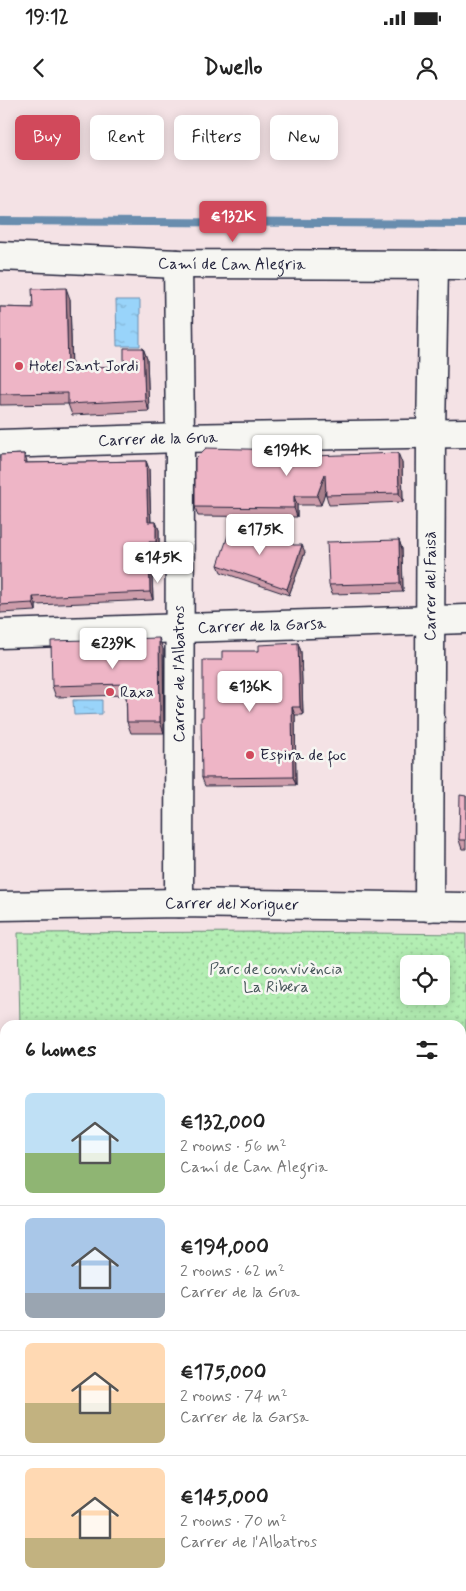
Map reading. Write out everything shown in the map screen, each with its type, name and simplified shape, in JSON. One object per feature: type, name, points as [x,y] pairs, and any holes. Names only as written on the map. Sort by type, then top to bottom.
[{"type":"street","name":"Camí de Can Alegria","points":[[0,256],[178,264],[466,265]]},
{"type":"street","name":"Carrer de l'Albatros","points":[[178,264],[180,438],[179,903]]},
{"type":"street","name":"Carrer del Faisà","points":[[429,907],[431,433],[434,265]]},
{"type":"street","name":"Carrer de la Grua","points":[[0,444],[180,438],[466,433]]},
{"type":"street","name":"Carrer de la Garsa","points":[[0,634],[466,619]]},
{"type":"street","name":"Carrer del Xoriguer","points":[[0,906],[179,903],[466,907]]},
{"type":"green space","name":"Parc de convivència La Ribera","points":[[276,932],[466,934],[466,1020],[20,1020],[18,933]]},
{"type":"water","points":[[116,300],[140,300],[140,346],[117,346]]},
{"type":"water","points":[[73,700],[102,700],[102,714],[74,715]]},
{"type":"building","points":[[66,288],[68,368],[124,366],[124,348],[143,348],[145,400],[68,404],[68,393],[0,394],[0,307],[33,308],[32,289]]},
{"type":"building","points":[[206,448],[283,450],[284,457],[398,453],[399,493],[326,495],[325,474],[317,496],[294,496],[294,508],[195,507],[195,459]]},
{"type":"building","points":[[24,454],[24,463],[146,461],[148,522],[156,522],[156,542],[149,542],[150,592],[33,597],[33,603],[0,605],[0,455]]},
{"type":"building","points":[[232,524],[294,545],[302,545],[287,589],[218,565]]},
{"type":"building","points":[[399,540],[400,583],[329,585],[327,542]]},
{"type":"building","points":[[159,638],[160,722],[127,722],[126,684],[52,686],[51,641]]},
{"type":"building","points":[[298,643],[300,707],[292,707],[293,777],[202,778],[201,717],[203,717],[203,660],[222,660],[222,651],[259,651],[259,645]]},
{"type":"building","points":[[460,795],[466,796],[466,840],[459,840]]},
{"type":"waterway","points":[[0,221],[466,224]]},
{"type":"place","name":"Hotel Sant Jordi","points":[[19,366]]},
{"type":"place","name":"Raxa","points":[[110,692]]},
{"type":"place","name":"Espira de foc","points":[[250,755]]}]
